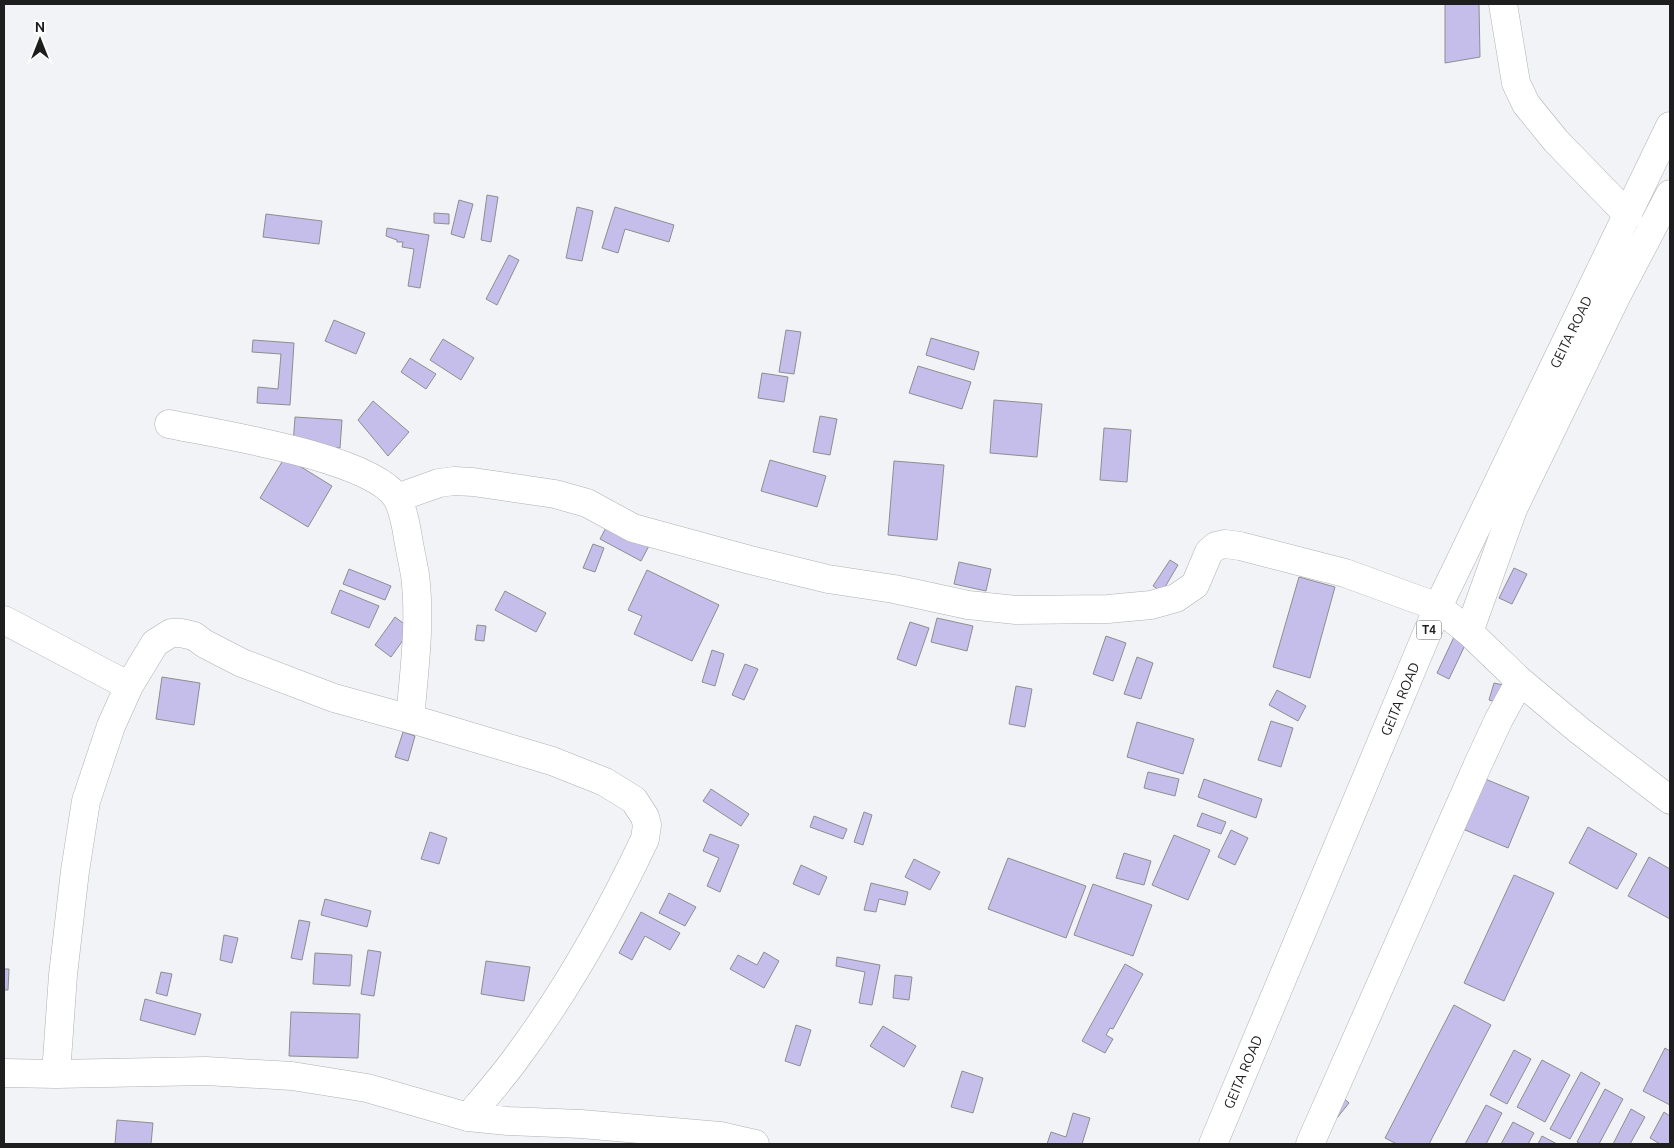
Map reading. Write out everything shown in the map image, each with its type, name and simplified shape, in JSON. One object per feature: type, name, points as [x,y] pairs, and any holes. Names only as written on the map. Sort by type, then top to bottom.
[{"type":"main road","points":[[1503,4],[1516,83],[1526,104],[1556,142],[1628,215]]},
{"type":"main road","name":"GEITA ROAD","points":[[1213,1144],[1438,607],[1670,126]]},
{"type":"main road","points":[[1469,632],[1513,509],[1617,295],[1670,194]]},
{"type":"main road","points":[[169,424],[297,451],[338,463],[367,474],[386,486],[397,498],[405,522],[415,576],[417,631],[410,719]]},
{"type":"main road","points":[[397,498],[440,483],[454,481],[554,494],[587,503],[633,528],[750,560],[828,579],[894,589],[968,605],[1016,610],[1108,609],[1151,605],[1176,598],[1195,585],[1209,552],[1216,546],[1224,544],[1240,546],[1345,574],[1438,607],[1469,632],[1520,681],[1580,731],[1670,800]]},
{"type":"main road","points":[[4,620],[129,686]]},
{"type":"main road","points":[[56,1074],[63,975],[75,871],[86,801],[111,726],[129,686],[155,643],[171,634],[181,633],[194,636],[205,644],[242,663],[334,698],[552,761],[606,782],[634,800],[645,817],[647,825],[645,839],[578,964],[517,1058],[468,1117]]},
{"type":"main road","points":[[1310,1144],[1483,753],[1499,718],[1520,681]]},
{"type":"main road","points":[[4,1073],[56,1074],[206,1071],[292,1076],[366,1088],[468,1117],[508,1121],[581,1124],[720,1136],[755,1144]]},
{"type":"building","points":[[1445,4],[1479,4],[1480,57],[1445,63]]},
{"type":"building","points":[[487,195],[498,197],[491,242],[481,240]]},
{"type":"building","points":[[459,200],[473,204],[464,238],[451,234]]},
{"type":"building","points":[[577,207],[593,211],[582,261],[566,258]]},
{"type":"building","points":[[615,207],[674,225],[669,242],[625,229],[618,253],[602,248]]},
{"type":"building","points":[[434,213],[449,214],[449,224],[434,223]]},
{"type":"building","points":[[266,214],[322,221],[319,244],[263,237]]},
{"type":"building","points":[[387,228],[429,235],[420,288],[408,286],[414,249],[402,247],[403,242],[397,242],[397,240],[386,236]]},
{"type":"building","points":[[509,255],[519,260],[497,305],[486,299]]},
{"type":"building","points":[[334,320],[365,333],[356,354],[325,341]]},
{"type":"building","points":[[786,330],[801,332],[794,374],[779,372]]},
{"type":"building","points":[[931,338],[979,352],[974,370],[926,355]]},
{"type":"building","points":[[443,339],[474,358],[461,380],[430,360]]},
{"type":"building","points":[[253,340],[294,343],[290,405],[257,403],[258,387],[278,389],[281,354],[252,352]]},
{"type":"building","points":[[410,358],[436,374],[426,389],[401,372]]},
{"type":"building","points":[[918,366],[971,382],[962,409],[909,393]]},
{"type":"building","points":[[762,373],[788,377],[784,402],[758,398]]},
{"type":"building","points":[[994,400],[1042,404],[1037,457],[990,453]]},
{"type":"building","points":[[373,401],[409,432],[388,456],[358,420]]},
{"type":"building","points":[[820,416],[837,419],[830,455],[813,452]]},
{"type":"building","points":[[295,417],[342,420],[340,448],[293,445]]},
{"type":"building","points":[[1104,428],[1131,430],[1127,482],[1100,480]]},
{"type":"building","points":[[285,457],[332,486],[308,527],[260,498]]},
{"type":"building","points":[[770,460],[826,476],[817,507],[761,491]]},
{"type":"building","points":[[894,461],[944,465],[937,540],[888,535]]},
{"type":"building","points":[[609,522],[650,544],[641,561],[600,539]]},
{"type":"building","points":[[593,544],[604,548],[595,572],[583,568]]},
{"type":"building","points":[[1170,560],[1178,565],[1162,592],[1153,586]]},
{"type":"building","points":[[959,562],[991,569],[986,591],[954,584]]},
{"type":"building","points":[[1514,568],[1527,574],[1512,604],[1499,598]]},
{"type":"building","points":[[349,569],[391,586],[385,600],[343,584]]},
{"type":"building","points":[[647,570],[719,605],[692,661],[634,634],[642,616],[628,610]]},
{"type":"building","points":[[1299,577],[1335,587],[1310,678],[1273,667]]},
{"type":"building","points":[[340,590],[379,606],[369,628],[331,613]]},
{"type":"building","points":[[505,591],[546,613],[536,632],[495,610]]},
{"type":"building","points":[[395,617],[411,629],[391,657],[375,645]]},
{"type":"building","points":[[937,618],[973,626],[967,651],[931,642]]},
{"type":"building","points":[[910,622],[929,628],[916,666],[897,659]]},
{"type":"building","points":[[477,625],[486,626],[484,641],[475,640]]},
{"type":"building","points":[[1106,636],[1126,643],[1113,681],[1093,674]]},
{"type":"building","points":[[1454,637],[1466,643],[1449,679],[1437,673]]},
{"type":"building","points":[[712,650],[724,654],[715,686],[702,682]]},
{"type":"building","points":[[1137,657],[1153,663],[1141,699],[1124,694]]},
{"type":"building","points":[[745,664],[758,669],[744,700],[732,695]]},
{"type":"building","points":[[162,677],[200,683],[194,725],[156,719]]},
{"type":"building","points":[[1494,683],[1508,686],[1503,704],[1489,700]]},
{"type":"building","points":[[1016,686],[1032,689],[1025,727],[1009,724]]},
{"type":"building","points":[[1277,690],[1306,706],[1298,721],[1269,705]]},
{"type":"building","points":[[1271,721],[1293,728],[1281,767],[1258,760]]},
{"type":"building","points":[[1137,722],[1194,739],[1183,774],[1127,757]]},
{"type":"building","points":[[403,732],[415,736],[408,761],[395,757]]},
{"type":"building","points":[[1148,772],[1179,779],[1175,796],[1144,788]]},
{"type":"building","points":[[1478,776],[1529,797],[1508,848],[1458,827]]},
{"type":"building","points":[[1204,779],[1262,799],[1256,818],[1198,797]]},
{"type":"building","points":[[711,789],[749,814],[741,826],[703,801]]},
{"type":"building","points":[[864,812],[872,815],[863,845],[854,842]]},
{"type":"building","points":[[1202,813],[1226,822],[1221,834],[1197,826]]},
{"type":"building","points":[[814,816],[847,829],[843,839],[810,827]]},
{"type":"building","points":[[1588,827],[1637,854],[1617,889],[1569,863]]},
{"type":"building","points":[[1231,830],[1248,838],[1235,865],[1218,857]]},
{"type":"building","points":[[430,832],[447,838],[439,864],[421,859]]},
{"type":"building","points":[[710,834],[739,845],[720,892],[707,886],[719,858],[703,851]]},
{"type":"building","points":[[1174,835],[1210,850],[1188,900],[1152,885]]},
{"type":"building","points":[[1124,853],[1151,861],[1144,885],[1116,878]]},
{"type":"building","points":[[1649,857],[1670,869],[1670,919],[1628,896]]},
{"type":"building","points":[[1008,858],[1086,886],[1066,938],[988,909]]},
{"type":"building","points":[[914,859],[940,872],[930,890],[905,877]]},
{"type":"building","points":[[801,865],[827,877],[819,895],[793,884]]},
{"type":"building","points":[[1514,875],[1554,893],[1504,1001],[1464,983]]},
{"type":"building","points":[[871,883],[908,892],[905,905],[879,899],[876,912],[864,910]]},
{"type":"building","points":[[1093,884],[1152,905],[1133,956],[1074,935]]},
{"type":"building","points":[[669,893],[696,907],[685,926],[659,913]]},
{"type":"building","points":[[325,899],[371,911],[367,927],[321,915]]},
{"type":"building","points":[[641,912],[680,933],[670,950],[645,936],[632,960],[619,953]]},
{"type":"building","points":[[299,920],[310,922],[302,960],[291,958]]},
{"type":"building","points":[[224,935],[238,938],[232,963],[220,960]]},
{"type":"building","points":[[368,950],[381,952],[374,996],[361,994]]},
{"type":"building","points":[[764,952],[779,961],[764,988],[730,969],[738,955],[757,965]]},
{"type":"building","points":[[315,953],[352,955],[350,986],[313,984]]},
{"type":"building","points":[[837,957],[880,965],[872,1005],[859,1003],[865,972],[836,966]]},
{"type":"building","points":[[486,961],[530,967],[524,1001],[481,994]]},
{"type":"building","points":[[1125,964],[1143,974],[1113,1029],[1110,1028],[1106,1035],[1113,1039],[1105,1053],[1082,1041]]},
{"type":"building","points":[[4,969],[9,969],[8,990],[4,990]]},
{"type":"building","points":[[161,972],[172,974],[167,996],[156,993]]},
{"type":"building","points":[[895,975],[912,977],[909,1000],[893,998]]},
{"type":"building","points":[[145,999],[201,1014],[195,1035],[140,1020]]},
{"type":"building","points":[[1454,1005],[1491,1025],[1429,1144],[1397,1144],[1385,1138]]},
{"type":"building","points":[[291,1012],[360,1014],[358,1058],[289,1056]]},
{"type":"building","points":[[796,1025],[811,1030],[800,1066],[785,1061]]},
{"type":"building","points":[[883,1026],[916,1046],[904,1067],[870,1046]]},
{"type":"building","points":[[1665,1048],[1670,1051],[1670,1105],[1643,1091]]},
{"type":"building","points":[[1514,1050],[1531,1059],[1507,1104],[1490,1095]]},
{"type":"building","points":[[1542,1060],[1570,1075],[1545,1122],[1517,1107]]},
{"type":"building","points":[[962,1071],[983,1078],[973,1113],[951,1107]]},
{"type":"building","points":[[1581,1072],[1600,1083],[1570,1139],[1550,1129]]},
{"type":"building","points":[[1605,1089],[1623,1099],[1599,1144],[1581,1144],[1577,1142]]},
{"type":"building","points":[[1340,1095],[1349,1103],[1337,1118],[1327,1111]]},
{"type":"building","points":[[1486,1105],[1502,1113],[1486,1144],[1465,1144]]},
{"type":"building","points":[[1631,1109],[1645,1117],[1630,1144],[1613,1144]]},
{"type":"building","points":[[1664,1112],[1670,1116],[1670,1144],[1660,1144],[1650,1138]]},
{"type":"building","points":[[1073,1113],[1090,1118],[1082,1144],[1047,1144],[1051,1132],[1066,1137]]},
{"type":"building","points":[[117,1120],[153,1123],[151,1144],[115,1144]]},
{"type":"building","points":[[1513,1122],[1534,1133],[1528,1144],[1501,1144]]},
{"type":"building","points":[[1542,1136],[1557,1144],[1538,1144]]}]
